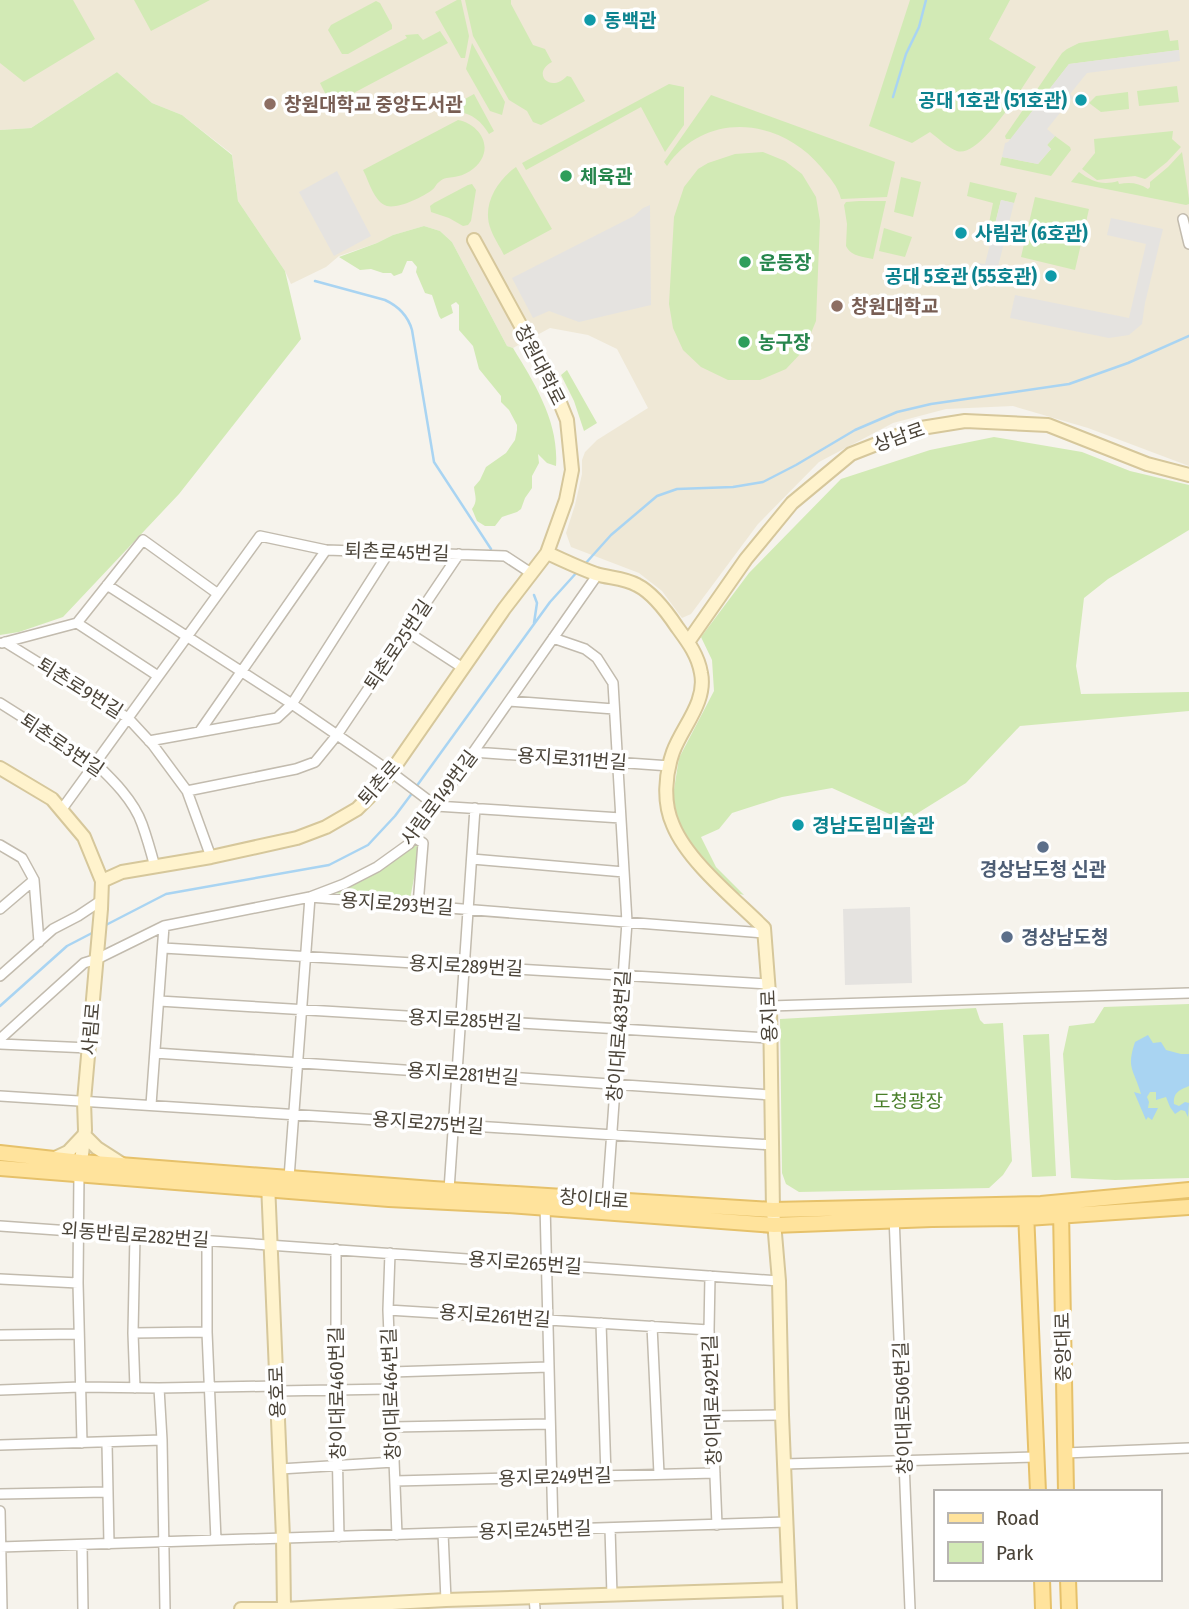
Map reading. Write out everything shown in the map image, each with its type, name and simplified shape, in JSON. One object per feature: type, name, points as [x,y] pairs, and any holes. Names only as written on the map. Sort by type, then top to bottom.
[{"type":"main road","name":"창이대로","points":[[0,1153],[53,1159],[80,1168],[268,1183],[289,1178],[449,1190],[545,1202],[607,1199],[774,1217]]},
{"type":"main road","name":"창이대로","points":[[0,1168],[123,1165],[389,1199],[545,1202],[774,1217],[1189,1207]]},
{"type":"main road","name":"창이대로","points":[[1026,1211],[1041,1204],[1061,1210],[1189,1190]]},
{"type":"main road","name":"중앙대로","points":[[1061,1210],[1066,1490]]},
{"type":"main road","name":"중앙대로","points":[[1026,1211],[1038,1490]]},
{"type":"main road","points":[[1042,1581],[1043,1609]]},
{"type":"main road","points":[[1068,1581],[1069,1609]]},
{"type":"street","points":[[1183,219],[1189,244]]},
{"type":"street","name":"창원대학로","points":[[474,240],[552,383],[567,420],[572,470],[566,500],[547,553],[531,573]]},
{"type":"street","name":"상남로","points":[[688,642],[746,559],[792,503],[851,454],[915,429],[965,421],[1048,425],[1147,464],[1189,475]]},
{"type":"street","name":"퇴촌로45번길","points":[[218,594],[260,536],[326,550],[505,556],[531,573]]},
{"type":"street","points":[[3,643],[76,623],[143,540],[218,594],[62,810]]},
{"type":"street","points":[[200,732],[326,550]]},
{"type":"street","points":[[149,741],[277,718],[292,704],[389,552]]},
{"type":"street","points":[[547,553],[596,574],[637,584],[656,600],[695,653],[702,676],[701,693],[673,752],[666,783],[672,824],[683,845],[707,873],[764,928],[764,933]]},
{"type":"street","name":"퇴촌로25번길","points":[[337,735],[458,554]]},
{"type":"street","name":"퇴촌로","points":[[102,881],[122,872],[211,857],[297,838],[326,827],[357,809],[393,774],[463,668],[531,573]]},
{"type":"street","name":"사림로149번길","points":[[0,1041],[84,963],[164,926],[310,897],[377,867],[409,844],[433,804],[473,752],[596,574]]},
{"type":"street","points":[[107,585],[292,704],[433,804],[621,818]]},
{"type":"street","points":[[76,623],[158,676]]},
{"type":"street","points":[[407,631],[463,668]]},
{"type":"street","name":"창이대로483번길","points":[[553,638],[585,649],[597,658],[613,683],[627,922],[607,1199]]},
{"type":"street","name":"퇴촌로9번길","points":[[3,643],[128,718],[187,791],[211,857]]},
{"type":"street","points":[[509,701],[614,709]]},
{"type":"street","name":"퇴촌로3번길","points":[[0,703],[95,763],[119,787],[142,821],[155,867]]},
{"type":"street","points":[[187,791],[296,769],[315,762],[337,735]]},
{"type":"street","name":"용지로311번길","points":[[473,752],[670,766]]},
{"type":"street","points":[[0,768],[52,799],[62,810],[84,837],[102,881],[102,905],[53,929],[0,976]]},
{"type":"street","points":[[449,1190],[475,808]]},
{"type":"street","points":[[414,837],[423,843],[418,905]]},
{"type":"street","points":[[0,845],[23,858],[34,880],[39,942]]},
{"type":"street","points":[[472,859],[624,872]]},
{"type":"street","points":[[0,909],[34,880]]},
{"type":"street","points":[[289,1178],[310,897]]},
{"type":"street","name":"용지로293번길","points":[[310,897],[764,933]]},
{"type":"street","name":"사림로","points":[[80,1168],[102,905]]},
{"type":"street","points":[[151,1105],[164,926]]},
{"type":"street","name":"용지로","points":[[764,933],[770,1006],[774,1217],[779,1281],[790,1609]]},
{"type":"street","name":"용지로289번길","points":[[163,948],[768,984]]},
{"type":"street","points":[[770,1006],[1189,993]]},
{"type":"street","name":"용지로285번길","points":[[159,1001],[770,1038]]},
{"type":"street","points":[[0,1041],[89,1048]]},
{"type":"street","name":"용지로281번길","points":[[155,1053],[771,1095]]},
{"type":"street","points":[[0,1096],[84,1101]]},
{"type":"street","name":"용지로275번길","points":[[84,1101],[772,1145]]},
{"type":"street","points":[[53,1159],[68,1152],[84,1135],[97,1149],[123,1165]]},
{"type":"street","points":[[80,1168],[78,1283],[82,1443]]},
{"type":"street","name":"용호로","points":[[268,1183],[284,1609]]},
{"type":"street","points":[[545,1202],[553,1530]]},
{"type":"street","name":"창이대로506번길","points":[[894,1214],[910,1609]]},
{"type":"street","name":"외동반림로282번길","points":[[0,1226],[270,1244]]},
{"type":"street","points":[[135,1235],[135,1388]]},
{"type":"street","points":[[207,1240],[216,1541]]},
{"type":"street","name":"용지로265번길","points":[[270,1244],[779,1281]]},
{"type":"street","name":"창이대로460번길","points":[[336,1250],[339,1537]]},
{"type":"street","name":"창이대로464번길","points":[[390,1253],[388,1310],[397,1535]]},
{"type":"street","name":"창이대로492번길","points":[[710,1276],[709,1329],[717,1525]]},
{"type":"street","points":[[0,1279],[78,1283]]},
{"type":"street","name":"용지로261번길","points":[[388,1310],[709,1329]]},
{"type":"street","points":[[601,1323],[606,1476]]},
{"type":"street","points":[[652,1326],[659,1474]]},
{"type":"street","points":[[133,1333],[208,1332]]},
{"type":"street","points":[[0,1335],[79,1334]]},
{"type":"street","points":[[391,1372],[549,1367]]},
{"type":"street","points":[[0,1390],[80,1387],[391,1389]]},
{"type":"street","points":[[159,1388],[165,1609]]},
{"type":"street","points":[[712,1416],[782,1415]]},
{"type":"street","points":[[393,1427],[550,1424]]},
{"type":"street","points":[[0,1446],[162,1440]]},
{"type":"street","points":[[107,1443],[109,1544]]},
{"type":"street","points":[[1065,1453],[1189,1448]]},
{"type":"street","points":[[784,1464],[1036,1457]]},
{"type":"street","points":[[280,1469],[394,1461]]},
{"type":"street","name":"용지로249번길","points":[[395,1481],[715,1473]]},
{"type":"street","points":[[0,1494],[107,1492]]},
{"type":"street","points":[[0,1511],[2,1609]]},
{"type":"street","name":"용지로245번길","points":[[1,1547],[787,1522]]},
{"type":"street","points":[[610,1528],[612,1595]]},
{"type":"street","points":[[443,1533],[446,1600]]},
{"type":"street","points":[[82,1545],[83,1609]]},
{"type":"street","points":[[241,1609],[446,1600],[534,1603],[612,1595],[789,1589]]},
{"type":"shaded area","name":"창원대학교","points":[[0,0],[1189,0],[1189,466],[1088,428],[1013,406],[946,409],[893,423],[819,462],[758,524],[691,614],[682,618],[662,591],[639,573],[571,547],[566,533],[575,505],[585,452],[597,440],[648,408],[617,349],[588,335],[550,328],[513,348],[507,346],[452,242],[440,231],[424,226],[339,256],[326,267],[291,284],[238,201],[232,154],[182,115],[152,103],[117,72],[31,128],[0,130]]},
{"type":"shaded area","points":[[1179,50],[1180,61],[1087,73],[1070,94],[1073,97],[1047,129],[1055,136],[1047,145],[1051,149],[1038,164],[1002,157],[1005,143],[1069,64]]},
{"type":"shaded area","points":[[337,171],[371,236],[334,256],[299,192]]},
{"type":"shaded area","points":[[1001,200],[1014,203],[995,279],[975,274],[978,263],[985,264]]},
{"type":"shaded area","points":[[650,205],[651,305],[579,322],[549,311],[533,318],[512,278],[634,216]]},
{"type":"shaded area","points":[[1111,218],[1163,229],[1142,324],[1129,335],[1109,338],[1010,318],[1015,295],[1129,318],[1146,244],[1107,235]]},
{"type":"shaded area","points":[[910,907],[912,983],[845,985],[843,909]]},
{"type":"green space","points":[[0,0],[73,0],[95,39],[24,82],[0,63]]},
{"type":"green space","points":[[134,0],[210,0],[151,31]]},
{"type":"green space","points":[[461,0],[469,36],[465,58],[461,58],[435,12]]},
{"type":"green space","points":[[465,0],[511,0],[533,45],[545,49],[552,62],[543,71],[545,80],[555,83],[567,76],[571,77],[585,101],[541,125],[533,122],[527,111],[509,100],[473,36]]},
{"type":"green space","points":[[910,0],[1010,0],[989,39],[1036,67],[1001,118],[977,144],[967,150],[954,150],[930,132],[912,143],[869,126]]},
{"type":"green space","points":[[376,1],[380,3],[392,29],[348,54],[342,54],[328,30],[331,25]]},
{"type":"green space","points":[[1168,30],[1170,41],[1178,40],[1179,50],[1069,64],[1011,139],[1006,139],[1005,136],[1067,49],[1079,43]]},
{"type":"green space","points":[[440,31],[448,43],[331,105],[320,83],[407,38],[405,35],[418,34],[423,40]]},
{"type":"green space","points":[[472,43],[505,102],[502,115],[490,111],[466,69]]},
{"type":"green space","points":[[117,72],[152,103],[182,115],[232,155],[238,201],[285,271],[301,339],[179,494],[63,617],[19,632],[0,635],[0,130],[31,128]]},
{"type":"green space","points":[[669,84],[684,87],[684,125],[665,152],[641,107],[526,170],[522,163]]},
{"type":"green space","points":[[1177,86],[1179,102],[1139,106],[1137,91]]},
{"type":"green space","points":[[1128,92],[1129,109],[1101,112],[1089,103],[1096,96]]},
{"type":"green space","points":[[474,94],[494,131],[489,134],[476,119],[458,112],[454,105]]},
{"type":"green space","points":[[711,95],[895,162],[887,197],[841,199],[830,178],[804,151],[785,138],[765,130],[743,127],[722,129],[702,136],[683,148],[667,166],[664,162]]},
{"type":"green space","points":[[458,120],[476,129],[483,140],[484,153],[476,166],[462,175],[443,179],[417,199],[392,206],[382,204],[372,191],[363,170]]},
{"type":"green space","points":[[1173,131],[1172,139],[1181,147],[1145,179],[1135,176],[1097,180],[1082,169],[1095,153],[1094,139]]},
{"type":"green space","points":[[1055,136],[1071,150],[1051,176],[1000,165],[1002,157],[1038,164],[1051,149],[1047,145]]},
{"type":"green space","name":"운동장","points":[[763,152],[785,161],[802,174],[816,197],[820,221],[816,321],[804,350],[786,369],[760,380],[728,380],[701,367],[683,350],[673,328],[669,304],[674,217],[684,187],[698,169],[735,154]]},
{"type":"green space","points":[[1182,152],[1189,199],[1189,204],[1186,205],[1071,182],[1079,172],[1097,182],[1118,181],[1119,184],[1141,185],[1148,189],[1150,182]]},
{"type":"green space","points":[[516,167],[552,229],[504,255],[491,230],[488,212],[497,186]]},
{"type":"green space","points":[[901,177],[921,182],[913,217],[894,212]]},
{"type":"green space","points":[[970,182],[1017,193],[1014,203],[1001,200],[995,224],[989,223],[993,203],[967,196]]},
{"type":"green space","points":[[472,184],[476,190],[468,225],[463,226],[431,212],[430,206],[434,203]]},
{"type":"green space","points":[[1035,197],[1089,209],[1075,270],[1021,257]]},
{"type":"green space","points":[[886,201],[873,259],[854,254],[846,246],[844,205],[846,202]]},
{"type":"green space","points":[[424,226],[440,231],[452,242],[507,346],[513,348],[537,390],[554,434],[556,466],[547,463],[538,454],[539,463],[532,476],[532,488],[521,509],[502,517],[495,526],[485,526],[477,521],[472,509],[476,501],[474,487],[486,467],[506,453],[515,440],[517,425],[501,402],[501,396],[479,369],[473,346],[459,330],[459,305],[456,302],[451,305],[453,313],[441,319],[432,295],[425,293],[416,272],[417,267],[412,261],[407,261],[402,273],[394,276],[371,269],[360,270],[339,257],[393,235]]},
{"type":"green space","points":[[884,228],[912,237],[905,257],[879,251]]},
{"type":"green space","points":[[567,370],[597,423],[584,431],[574,401],[561,375]]},
{"type":"green space","points":[[994,437],[1082,452],[1130,471],[1189,485],[1189,530],[1108,579],[1084,598],[1076,666],[1081,694],[1189,692],[1189,711],[1020,726],[966,783],[905,821],[832,788],[782,797],[732,813],[719,829],[701,837],[716,867],[744,895],[733,892],[680,832],[672,802],[679,758],[714,691],[712,660],[701,637],[749,573],[841,479],[930,450]]},
{"type":"green space","points":[[415,845],[420,847],[410,899],[332,893],[371,873]]},
{"type":"green space","points":[[1189,1004],[1189,1178],[1071,1178],[1063,1054],[1069,1026],[1094,1023],[1104,1007]]},
{"type":"green space","name":"도청광장","points":[[976,1008],[984,1024],[1003,1023],[1012,1161],[1003,1175],[989,1188],[799,1192],[786,1184],[782,1173],[780,1019]]},
{"type":"green space","points":[[1049,1034],[1056,1176],[1032,1177],[1023,1035]]},
{"type":"water","points":[[1148,1035],[1153,1043],[1161,1042],[1166,1050],[1189,1054],[1189,1086],[1178,1092],[1174,1100],[1174,1104],[1179,1106],[1185,1102],[1189,1103],[1188,1117],[1185,1111],[1181,1110],[1175,1114],[1166,1097],[1156,1100],[1156,1092],[1150,1092],[1147,1097],[1148,1108],[1158,1108],[1152,1120],[1148,1117],[1146,1120],[1134,1092],[1141,1094],[1131,1058],[1135,1042]]},
{"type":"waterway","points":[[893,97],[926,0]]},
{"type":"waterway","points":[[315,281],[385,300],[405,316],[412,330],[434,462],[491,549]]},
{"type":"waterway","points":[[585,564],[611,535],[657,496],[677,489],[733,487],[763,482],[855,430],[897,412],[931,404],[1069,384],[1128,363],[1189,336]]},
{"type":"waterway","points":[[416,787],[550,602],[578,571]]},
{"type":"waterway","points":[[534,595],[537,603],[534,623]]},
{"type":"waterway","points":[[102,927],[166,894],[329,865],[368,845],[413,792]]},
{"type":"waterway","points":[[0,1006],[67,946],[94,932]]},
{"type":"place","name":"동백관","points":[[590,20]]},
{"type":"place","name":"공대 1호관 (51호관)","points":[[1081,100]]},
{"type":"place","name":"창원대학교 중앙도서관","points":[[270,104]]},
{"type":"place","name":"체육관","points":[[566,176]]},
{"type":"place","name":"사림관 (6호관)","points":[[961,233]]},
{"type":"place","name":"운동장","points":[[745,262]]},
{"type":"place","name":"공대 5호관 (55호관)","points":[[1051,276]]},
{"type":"place","name":"창원대학교","points":[[837,306]]},
{"type":"place","name":"농구장","points":[[744,342]]},
{"type":"place","name":"경남도립미술관","points":[[798,825]]},
{"type":"place","name":"경상남도청 신관","points":[[1043,847]]},
{"type":"place","name":"경상남도청","points":[[1007,937]]}]
